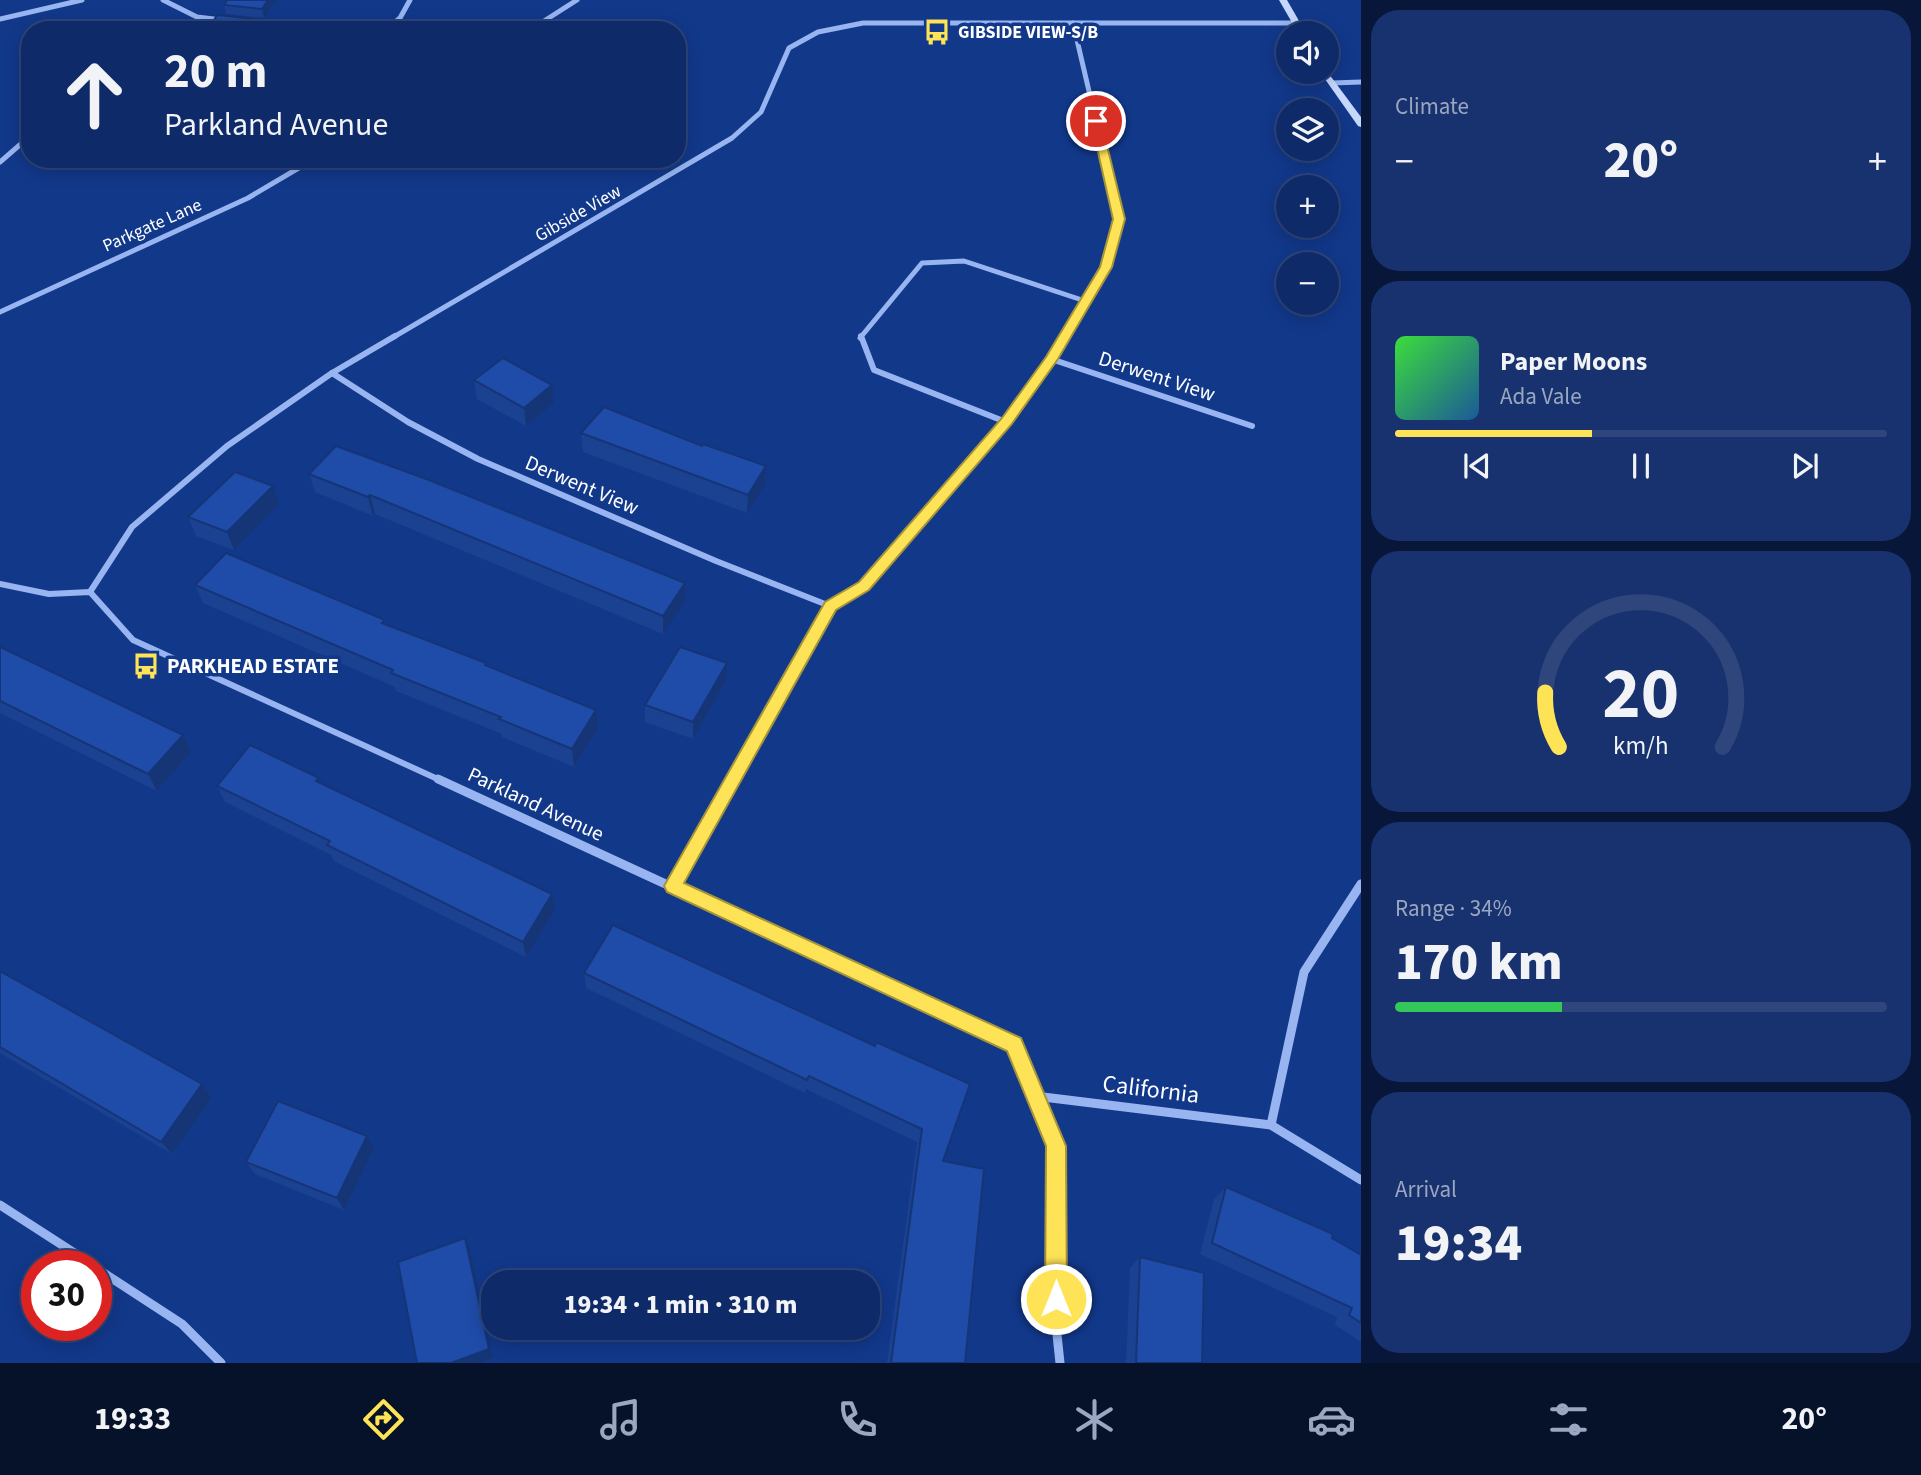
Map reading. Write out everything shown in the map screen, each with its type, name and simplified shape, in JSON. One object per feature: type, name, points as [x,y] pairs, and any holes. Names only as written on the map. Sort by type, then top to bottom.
[{"type":"street","points":[[0,19],[82,0]]},
{"type":"street","points":[[163,0],[197,16],[225,20]]},
{"type":"street","points":[[396,21],[410,0]]},
{"type":"street","points":[[544,21],[578,0]]},
{"type":"street","points":[[1283,0],[1295,21]]},
{"type":"street","name":"Gibside View","points":[[686,166],[733,138],[761,112],[789,48],[818,32],[863,23],[1276,23]]},
{"type":"street","points":[[747,753],[830,606],[864,586],[1006,422],[1051,359],[1106,267],[1119,219],[1073,23]]},
{"type":"street","points":[[1339,83],[1361,82]]},
{"type":"street","points":[[1333,84],[1361,124]]},
{"type":"street","points":[[0,162],[21,144]]},
{"type":"street","name":"Parkgate Lane","points":[[0,312],[248,198],[299,168]]},
{"type":"street","name":"Gibside View","points":[[90,592],[132,527],[227,446],[332,373],[682,168]]},
{"type":"street","points":[[1006,422],[874,370],[860,338],[922,262],[964,261],[1085,301]]},
{"type":"street","name":"Derwent View","points":[[1051,359],[1252,426]]},
{"type":"street","name":"Derwent View","points":[[332,373],[408,422],[478,459],[716,561],[830,606]]},
{"type":"street","points":[[0,584],[50,594],[90,592]]},
{"type":"street","name":"Parkland Avenue","points":[[90,592],[133,639],[1014,1045],[1035,1096]]},
{"type":"street","points":[[1361,884],[1304,972],[1271,1125],[1361,1180]]},
{"type":"street","points":[[1035,1096],[1056,1146],[1056,1325],[1060,1363]]},
{"type":"street","name":"California","points":[[1035,1096],[1271,1125]]},
{"type":"street","points":[[0,1205],[69,1250]]},
{"type":"street","points":[[112,1278],[182,1324],[221,1363]]},
{"type":"lane","points":[[673,886],[747,753]]},
{"type":"building","points":[[227,0],[268,0],[262,9],[224,5]]},
{"type":"building","points":[[217,15],[254,19],[253,21],[213,21]]},
{"type":"building","points":[[503,358],[552,385],[524,408],[474,380]]},
{"type":"building","points":[[604,407],[702,446],[703,444],[766,466],[748,495],[581,433]]},
{"type":"building","points":[[336,446],[429,480],[685,583],[663,616],[370,495],[368,497],[309,474]]},
{"type":"building","points":[[235,472],[273,486],[227,532],[188,517]]},
{"type":"building","points":[[226,553],[385,620],[382,623],[486,663],[485,665],[596,710],[572,749],[499,719],[501,717],[391,673],[393,670],[195,585]]},
{"type":"building","points":[[0,647],[183,735],[148,774],[0,701]]},
{"type":"building","points":[[680,647],[727,663],[693,722],[645,705]]},
{"type":"building","points":[[250,745],[319,778],[316,781],[552,894],[523,942],[327,845],[330,841],[217,786]]},
{"type":"building","points":[[613,925],[875,1046],[876,1042],[970,1084],[943,1161],[984,1169],[965,1363],[891,1363],[922,1129],[809,1076],[807,1080],[584,973]]},
{"type":"building","points":[[0,971],[202,1084],[161,1142],[0,1047]]},
{"type":"building","points":[[278,1101],[367,1136],[337,1198],[246,1162]]},
{"type":"building","points":[[1226,1187],[1333,1234],[1332,1238],[1361,1255],[1361,1323],[1349,1315],[1352,1308],[1212,1243]]},
{"type":"building","points":[[465,1238],[481,1312],[481,1340],[487,1340],[489,1349],[451,1363],[417,1363],[398,1262]]},
{"type":"building","points":[[1140,1257],[1204,1273],[1202,1363],[1136,1363]]},
{"type":"place","name":"GIBSIDE VIEW-S/B","points":[[937,32]]},
{"type":"place","name":"PARKHEAD ESTATE","points":[[146,666]]},
{"type":"route","points":[[1056,1299],[1056,1146],[1014,1045],[673,886],[830,606],[864,586],[1006,422],[1051,359],[1106,267],[1119,219],[1096,121]]}]
